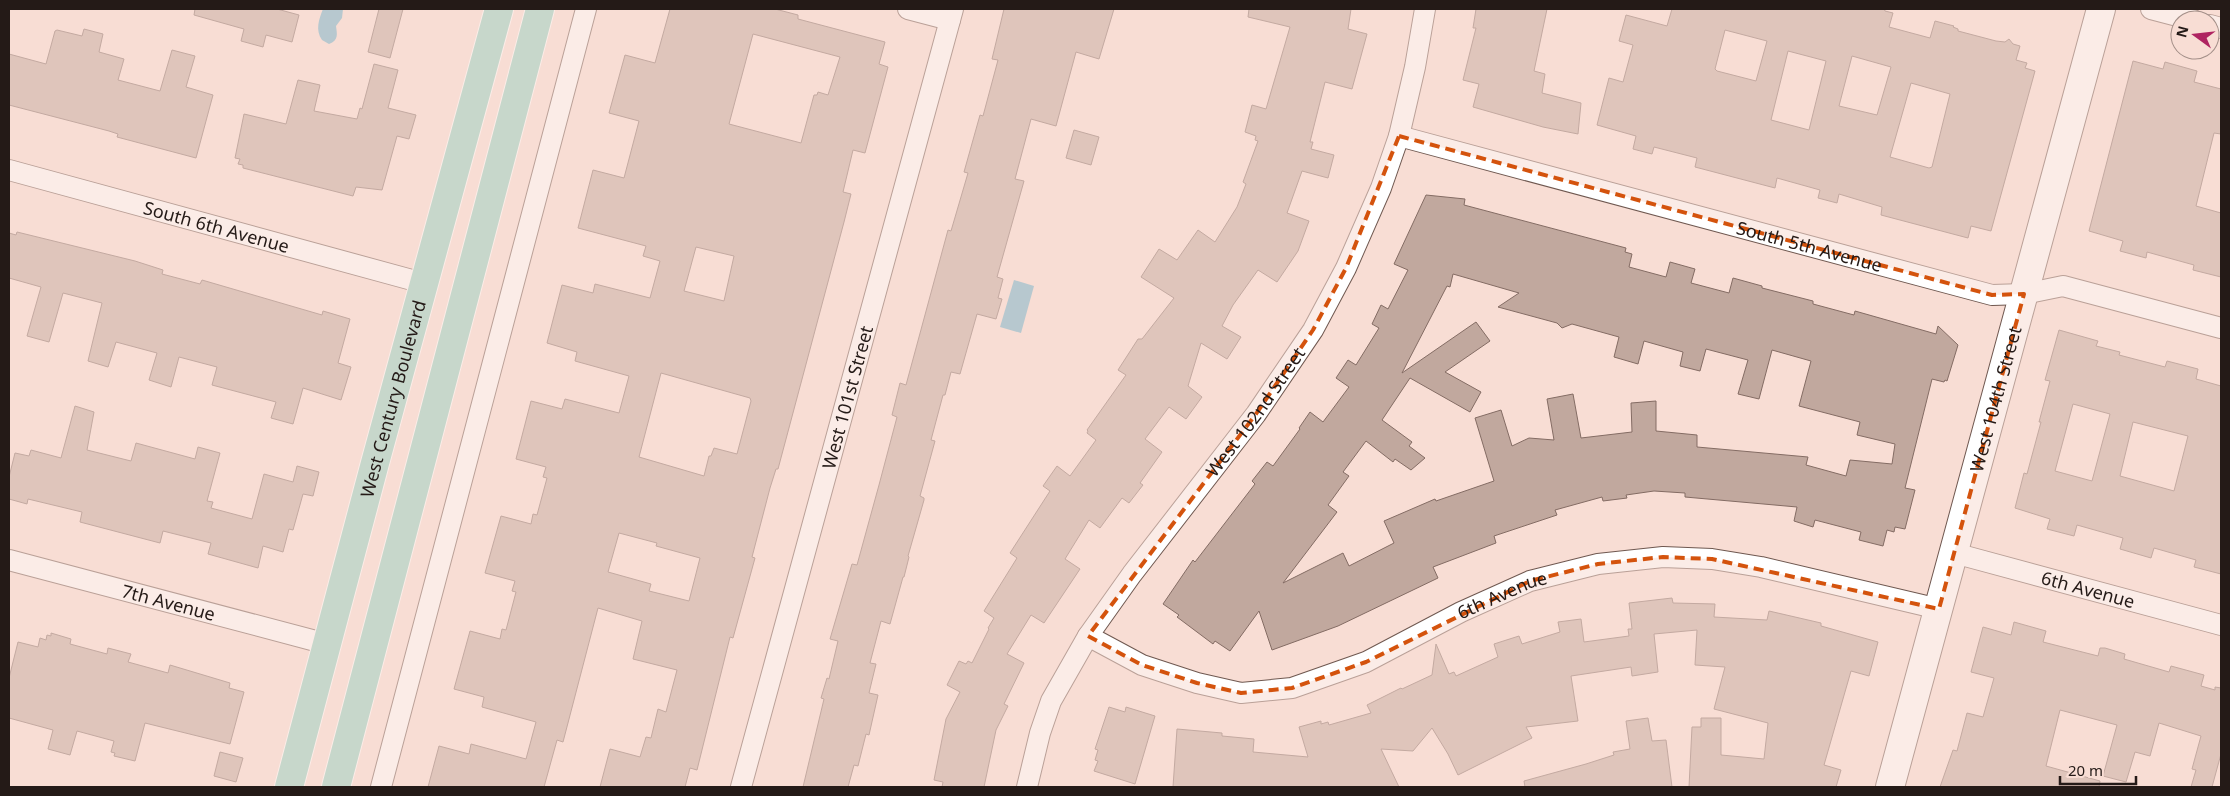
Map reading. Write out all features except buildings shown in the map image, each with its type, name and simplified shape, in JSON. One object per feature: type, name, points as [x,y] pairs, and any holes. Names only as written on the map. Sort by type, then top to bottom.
[{"type":"main road","name":"West Century Boulevard","points":[[289,787],[423,283],[499,9]]},
{"type":"main road","points":[[336,787],[540,9]]},
{"type":"street","points":[[381,787],[586,9]]},
{"type":"street","points":[[908,9],[952,14]]},
{"type":"street","name":"West 102nd Street","points":[[1027,787],[1040,733],[1051,701],[1088,636],[1132,574],[1256,414],[1314,330],[1346,268],[1381,188],[1399,136],[1416,67],[1425,9]]},
{"type":"street","name":"West 104th Street","points":[[1890,787],[2101,9]]},
{"type":"street","points":[[2151,9],[2170,14]]},
{"type":"street","name":"West 101st Street","points":[[741,787],[952,14]]},
{"type":"street","name":"South 5th Avenue","points":[[1399,136],[1992,295],[2024,294],[2062,286],[2221,328]]},
{"type":"street","name":"South 6th Avenue","points":[[9,170],[423,283]]},
{"type":"street","name":"6th Avenue","points":[[1954,553],[2221,625]]},
{"type":"street","name":"6th Avenue","points":[[1088,636],[1142,665],[1198,683],[1241,692],[1292,688],[1366,662],[1461,612],[1530,581],[1598,564],[1663,557],[1712,559],[1761,567],[1939,609]]},
{"type":"street","name":"7th Avenue","points":[[9,560],[327,644]]},
{"type":"highlighted area","points":[[1399,136],[1992,295],[2024,294],[1939,609],[1712,559],[1663,557],[1598,564],[1530,581],[1366,662],[1292,688],[1241,693],[1197,683],[1142,665],[1088,636],[1256,414],[1313,330],[1346,268]]},
{"type":"water","points":[[323,9],[343,9],[342,18],[336,26],[336,39],[329,44],[322,40],[318,28]]},
{"type":"water","points":[[1014,280],[1034,286],[1021,333],[1000,327]]}]
